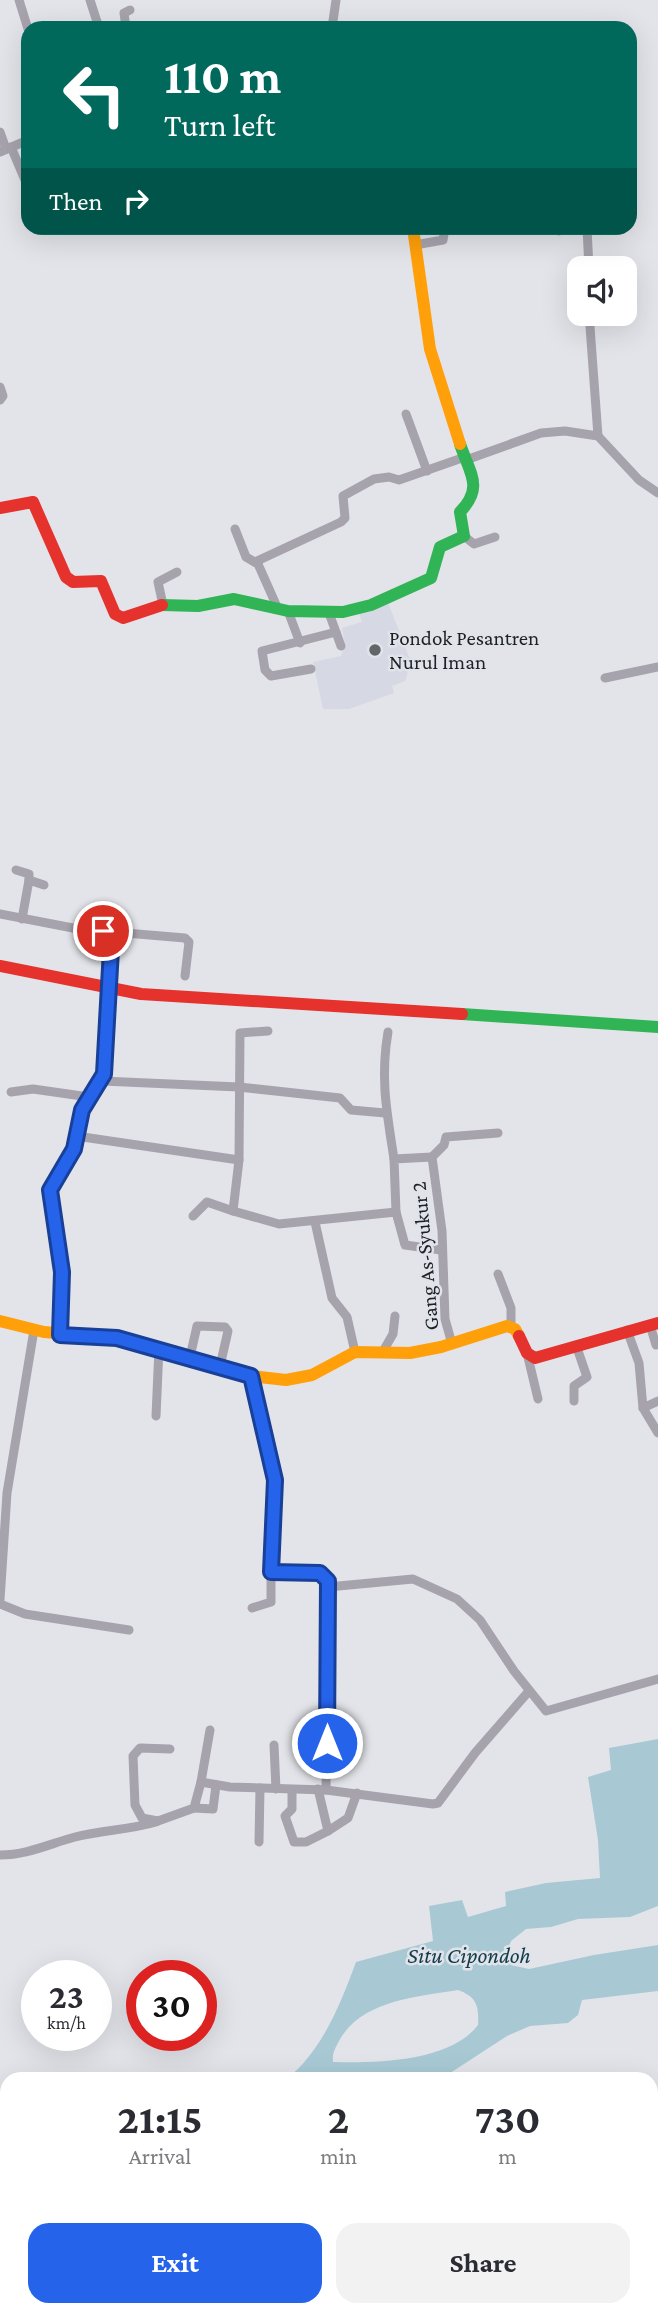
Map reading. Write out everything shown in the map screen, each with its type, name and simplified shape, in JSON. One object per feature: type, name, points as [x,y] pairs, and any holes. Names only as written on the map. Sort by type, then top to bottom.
[{"type":"street","points":[[19,0],[26,21]]},
{"type":"street","points":[[90,0],[97,21]]},
{"type":"street","points":[[333,21],[336,0]]},
{"type":"street","points":[[125,21],[124,13],[130,10]]},
{"type":"street","points":[[0,132],[6,149],[21,173]]},
{"type":"street","points":[[414,235],[430,349],[475,494],[460,512],[464,536],[474,544],[495,537]]},
{"type":"street","points":[[415,246],[443,240],[444,235]]},
{"type":"street","points":[[587,235],[588,256]]},
{"type":"street","points":[[590,326],[597,436]]},
{"type":"street","points":[[0,387],[3,396],[0,400]]},
{"type":"street","points":[[406,414],[427,471]]},
{"type":"street","points":[[255,562],[341,522],[345,518],[343,496],[364,482],[386,477],[399,480],[541,433],[565,431],[597,436],[639,480],[658,493]]},
{"type":"street","points":[[0,508],[33,502],[66,577],[73,582],[101,581],[118,617],[163,605],[198,606],[239,599],[283,610],[329,613],[371,605],[431,578],[435,573],[440,547],[464,536]]},
{"type":"street","points":[[235,529],[246,557],[255,562],[300,643]]},
{"type":"street","points":[[163,605],[158,583],[177,572]]},
{"type":"street","points":[[329,613],[341,646]]},
{"type":"street","points":[[311,669],[271,676],[265,670],[262,651],[336,632]]},
{"type":"street","points":[[605,678],[658,667]]},
{"type":"street","points":[[16,870],[29,874],[22,919]]},
{"type":"street","points":[[29,880],[44,884]]},
{"type":"street","points":[[0,914],[112,932],[188,939],[186,976]]},
{"type":"street","points":[[60,1335],[62,1272],[50,1190],[74,1149],[89,1097],[102,1081],[107,1059],[112,932]]},
{"type":"street","points":[[0,967],[141,994],[658,1027]]},
{"type":"street","points":[[233,1211],[239,1160],[240,1033],[268,1031]]},
{"type":"street","points":[[388,1032],[382,1066],[385,1113],[394,1159],[396,1212],[405,1245],[441,1250]]},
{"type":"street","points":[[102,1081],[239,1087],[340,1098],[351,1110],[385,1113]]},
{"type":"street","points":[[11,1092],[33,1089],[89,1097]]},
{"type":"street","name":"Gang As-Syukur 2","points":[[452,1344],[444,1319],[442,1231],[432,1157],[444,1145],[446,1137],[498,1133]]},
{"type":"street","points":[[76,1136],[239,1160]]},
{"type":"street","points":[[394,1159],[432,1157]]},
{"type":"street","points":[[193,1216],[207,1202],[279,1224],[396,1212]]},
{"type":"street","points":[[315,1222],[332,1298],[347,1317],[355,1352]]},
{"type":"street","points":[[498,1274],[511,1308],[511,1326],[527,1353],[533,1373],[530,1378],[538,1399]]},
{"type":"street","points":[[382,1353],[393,1334],[395,1316]]},
{"type":"street","points":[[0,1321],[60,1335],[117,1338],[251,1376],[275,1380],[298,1380],[355,1352],[410,1353],[452,1344],[511,1326]]},
{"type":"street","points":[[527,1353],[541,1357],[654,1324],[656,1345]]},
{"type":"street","points":[[190,1357],[197,1326],[225,1327],[228,1331],[219,1366]]},
{"type":"street","points":[[34,1330],[7,1493],[0,1602],[24,1614],[129,1630]]},
{"type":"street","points":[[626,1330],[639,1363],[643,1408],[658,1433]]},
{"type":"street","points":[[575,1401],[574,1386],[587,1377],[576,1345]]},
{"type":"street","points":[[156,1416],[159,1348]]},
{"type":"street","points":[[251,1376],[275,1480],[271,1602],[252,1608]]},
{"type":"street","points":[[643,1408],[658,1401]]},
{"type":"street","points":[[271,1572],[320,1573],[327,1576],[322,1790],[328,1831]]},
{"type":"street","points":[[328,1587],[413,1579],[457,1599],[480,1620],[542,1708],[551,1711],[658,1679]]},
{"type":"street","points":[[201,1783],[322,1790],[426,1804],[438,1803],[475,1753],[529,1691]]},
{"type":"street","points":[[194,1808],[210,1730]]},
{"type":"street","points":[[274,1745],[276,1789]]},
{"type":"street","points":[[158,1821],[142,1818],[138,1812],[133,1756],[140,1748],[170,1749]]},
{"type":"street","points":[[0,1855],[18,1855],[75,1837],[135,1828],[194,1808],[213,1809],[216,1785]]},
{"type":"street","points":[[259,1842],[260,1788]]},
{"type":"street","points":[[292,1790],[292,1809],[285,1816],[294,1842],[306,1842],[348,1818],[357,1793]]},
{"type":"shaded area","name":"Pondok Pesantren Nurul Iman","points":[[387,600],[411,662],[405,681],[392,686],[394,693],[349,709],[323,709],[313,662],[341,656],[345,644],[342,628],[362,622],[358,611]]},
{"type":"water","name":"Situ Cipondoh","points":[[658,1739],[658,1906],[630,1917],[578,1919],[551,1927],[526,1929],[511,1941],[507,1952],[511,1965],[529,1969],[658,1945],[658,1991],[582,2000],[578,2015],[568,2023],[530,2026],[507,2036],[452,2072],[295,2072],[311,2054],[329,2025],[356,1962],[433,1941],[429,1906],[462,1900],[468,1917],[506,1906],[505,1892],[546,1883],[600,1878],[598,1840],[588,1777],[611,1770],[609,1748]],"holes":[[[458,1990],[476,2003],[478,2025],[450,2047],[411,2058],[333,2062],[335,2049],[349,2027],[376,2009],[408,1998]]]},
{"type":"traffic: fast","points":[[162,605],[198,606],[234,599],[288,611],[343,612],[371,605],[431,578],[440,547],[464,536],[460,512],[472,495],[473,480],[460,444]]},
{"type":"traffic: fast","points":[[462,1014],[658,1027]]},
{"type":"traffic: slow","points":[[414,235],[430,349],[460,444]]},
{"type":"traffic: slow","points":[[0,1321],[44,1332],[117,1338],[251,1376],[286,1380],[312,1375],[355,1352],[410,1353],[441,1347],[507,1326],[515,1329],[519,1336]]},
{"type":"traffic: jam","points":[[0,508],[33,502],[66,577],[73,582],[101,581],[115,614],[123,618],[162,605]]},
{"type":"traffic: jam","points":[[0,966],[141,994],[462,1014]]},
{"type":"traffic: jam","points":[[519,1336],[527,1353],[535,1358],[658,1323]]},
{"type":"place","name":"Pondok Pesantren Nurul Iman","points":[[375,650]]},
{"type":"route","points":[[103,931],[112,932],[107,1059],[104,1074],[82,1110],[74,1149],[50,1190],[62,1272],[60,1335],[117,1338],[251,1376],[275,1480],[271,1572],[320,1573],[327,1576],[327,1743]]}]
